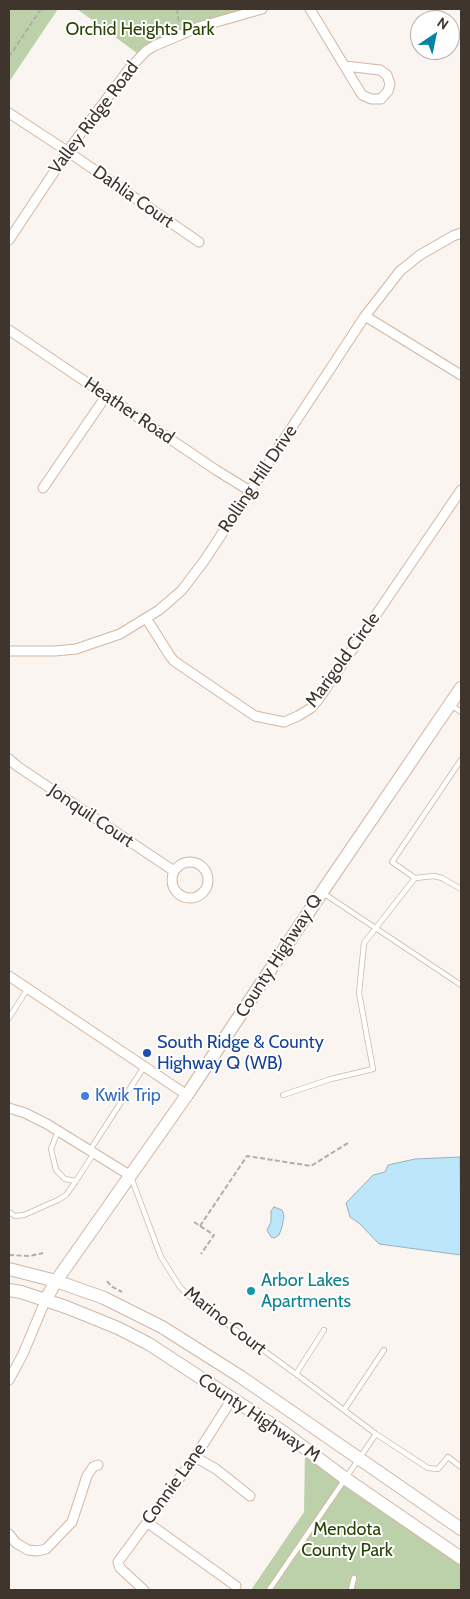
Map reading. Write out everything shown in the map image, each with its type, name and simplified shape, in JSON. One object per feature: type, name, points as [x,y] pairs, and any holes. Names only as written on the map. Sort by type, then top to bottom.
[{"type":"main road","name":"County Highway Q","points":[[46,1300],[56,1281],[187,1095],[461,688]]},
{"type":"main road","name":"County Highway M","points":[[9,1269],[56,1281],[104,1298],[162,1327],[241,1377],[461,1529]]},
{"type":"main road","name":"County Highway M","points":[[9,1290],[46,1300],[107,1323],[140,1339],[282,1432],[346,1479],[461,1558]]},
{"type":"street","name":"Valley Ridge Road","points":[[9,240],[68,152],[129,68],[141,56],[154,46],[199,27],[262,9]]},
{"type":"street","points":[[310,9],[362,95],[371,99],[381,99],[388,91],[390,84],[387,75],[380,70],[345,66]]},
{"type":"street","name":"Dahlia Court","points":[[9,113],[199,242]]},
{"type":"street","name":"Rolling Hill Drive","points":[[9,651],[76,649],[120,634],[160,610],[182,590],[204,561],[365,316],[405,265],[452,236],[461,233]]},
{"type":"street","points":[[365,316],[461,375]]},
{"type":"street","name":"Heather Road","points":[[9,330],[208,465],[250,491]]},
{"type":"street","points":[[42,488],[106,396]]},
{"type":"street","name":"Marigold Circle","points":[[146,618],[174,661],[255,716],[284,722],[311,708],[318,700],[461,490]]},
{"type":"street","name":"Jonquil Court","points":[[9,759],[174,871]]},
{"type":"street","points":[[186,862],[198,864],[206,872],[205,889],[196,897],[190,898],[179,894],[172,884],[174,871],[186,862]]},
{"type":"street","points":[[9,976],[187,1095]]},
{"type":"street","points":[[9,1108],[30,1115],[58,1130],[130,1176]]},
{"type":"street","points":[[9,1380],[23,1354],[46,1300]]},
{"type":"street","name":"Connie Lane","points":[[144,1590],[120,1568],[118,1562],[195,1457],[232,1399]]},
{"type":"street","points":[[195,1457],[216,1469],[250,1496]]},
{"type":"street","points":[[9,1534],[16,1543],[28,1550],[46,1549],[72,1522],[87,1476],[98,1465]]},
{"type":"street","points":[[148,1523],[236,1586]]},
{"type":"lane","points":[[450,704],[461,712]]},
{"type":"lane","points":[[461,760],[392,862],[415,878],[434,876],[442,878],[461,889]]},
{"type":"lane","points":[[283,1095],[332,1079],[373,1069],[359,993],[364,943],[415,878]]},
{"type":"lane","points":[[322,892],[461,985]]},
{"type":"lane","points":[[9,1018],[28,988]]},
{"type":"lane","points":[[9,1212],[15,1216],[24,1215],[66,1195],[144,1067]]},
{"type":"lane","points":[[58,1130],[51,1149],[56,1170],[65,1179],[76,1181]]},
{"type":"lane","name":"Marino Court","points":[[130,1176],[161,1257],[180,1287],[189,1296],[376,1434],[428,1468],[438,1469],[448,1457],[461,1467]]},
{"type":"lane","points":[[296,1374],[324,1330]]},
{"type":"lane","points":[[344,1410],[384,1350]]},
{"type":"lane","points":[[269,1590],[376,1434]]},
{"type":"lane","points":[[351,1590],[354,1578]]},
{"type":"path","points":[[9,57],[41,9]]},
{"type":"path","points":[[177,9],[181,34]]},
{"type":"path","points":[[200,1226],[247,1156],[312,1166],[348,1144]]},
{"type":"path","points":[[194,1222],[214,1235],[201,1254]]},
{"type":"path","points":[[9,1255],[29,1256],[43,1253]]},
{"type":"green space","name":"Orchid Heights Park","points":[[9,9],[58,9],[9,82]]},
{"type":"green space","name":"Orchid Heights Park","points":[[77,9],[262,9],[199,27],[141,56]]},
{"type":"green space","name":"Mendota County Park","points":[[305,1449],[461,1558],[461,1590],[251,1590],[304,1512]]},
{"type":"water","points":[[460,1157],[461,1255],[379,1244],[360,1224],[350,1217],[346,1203],[373,1175],[385,1172],[388,1165],[415,1159]]},
{"type":"water","points":[[274,1207],[282,1210],[284,1216],[279,1235],[274,1238],[271,1237],[267,1230],[271,1222],[271,1211]]},
{"type":"place","name":"South Ridge & County Highway Q (WB)","points":[[147,1053]]},
{"type":"place","name":"Kwik Trip","points":[[85,1096]]},
{"type":"place","name":"Arbor Lakes Apartments","points":[[251,1291]]}]
